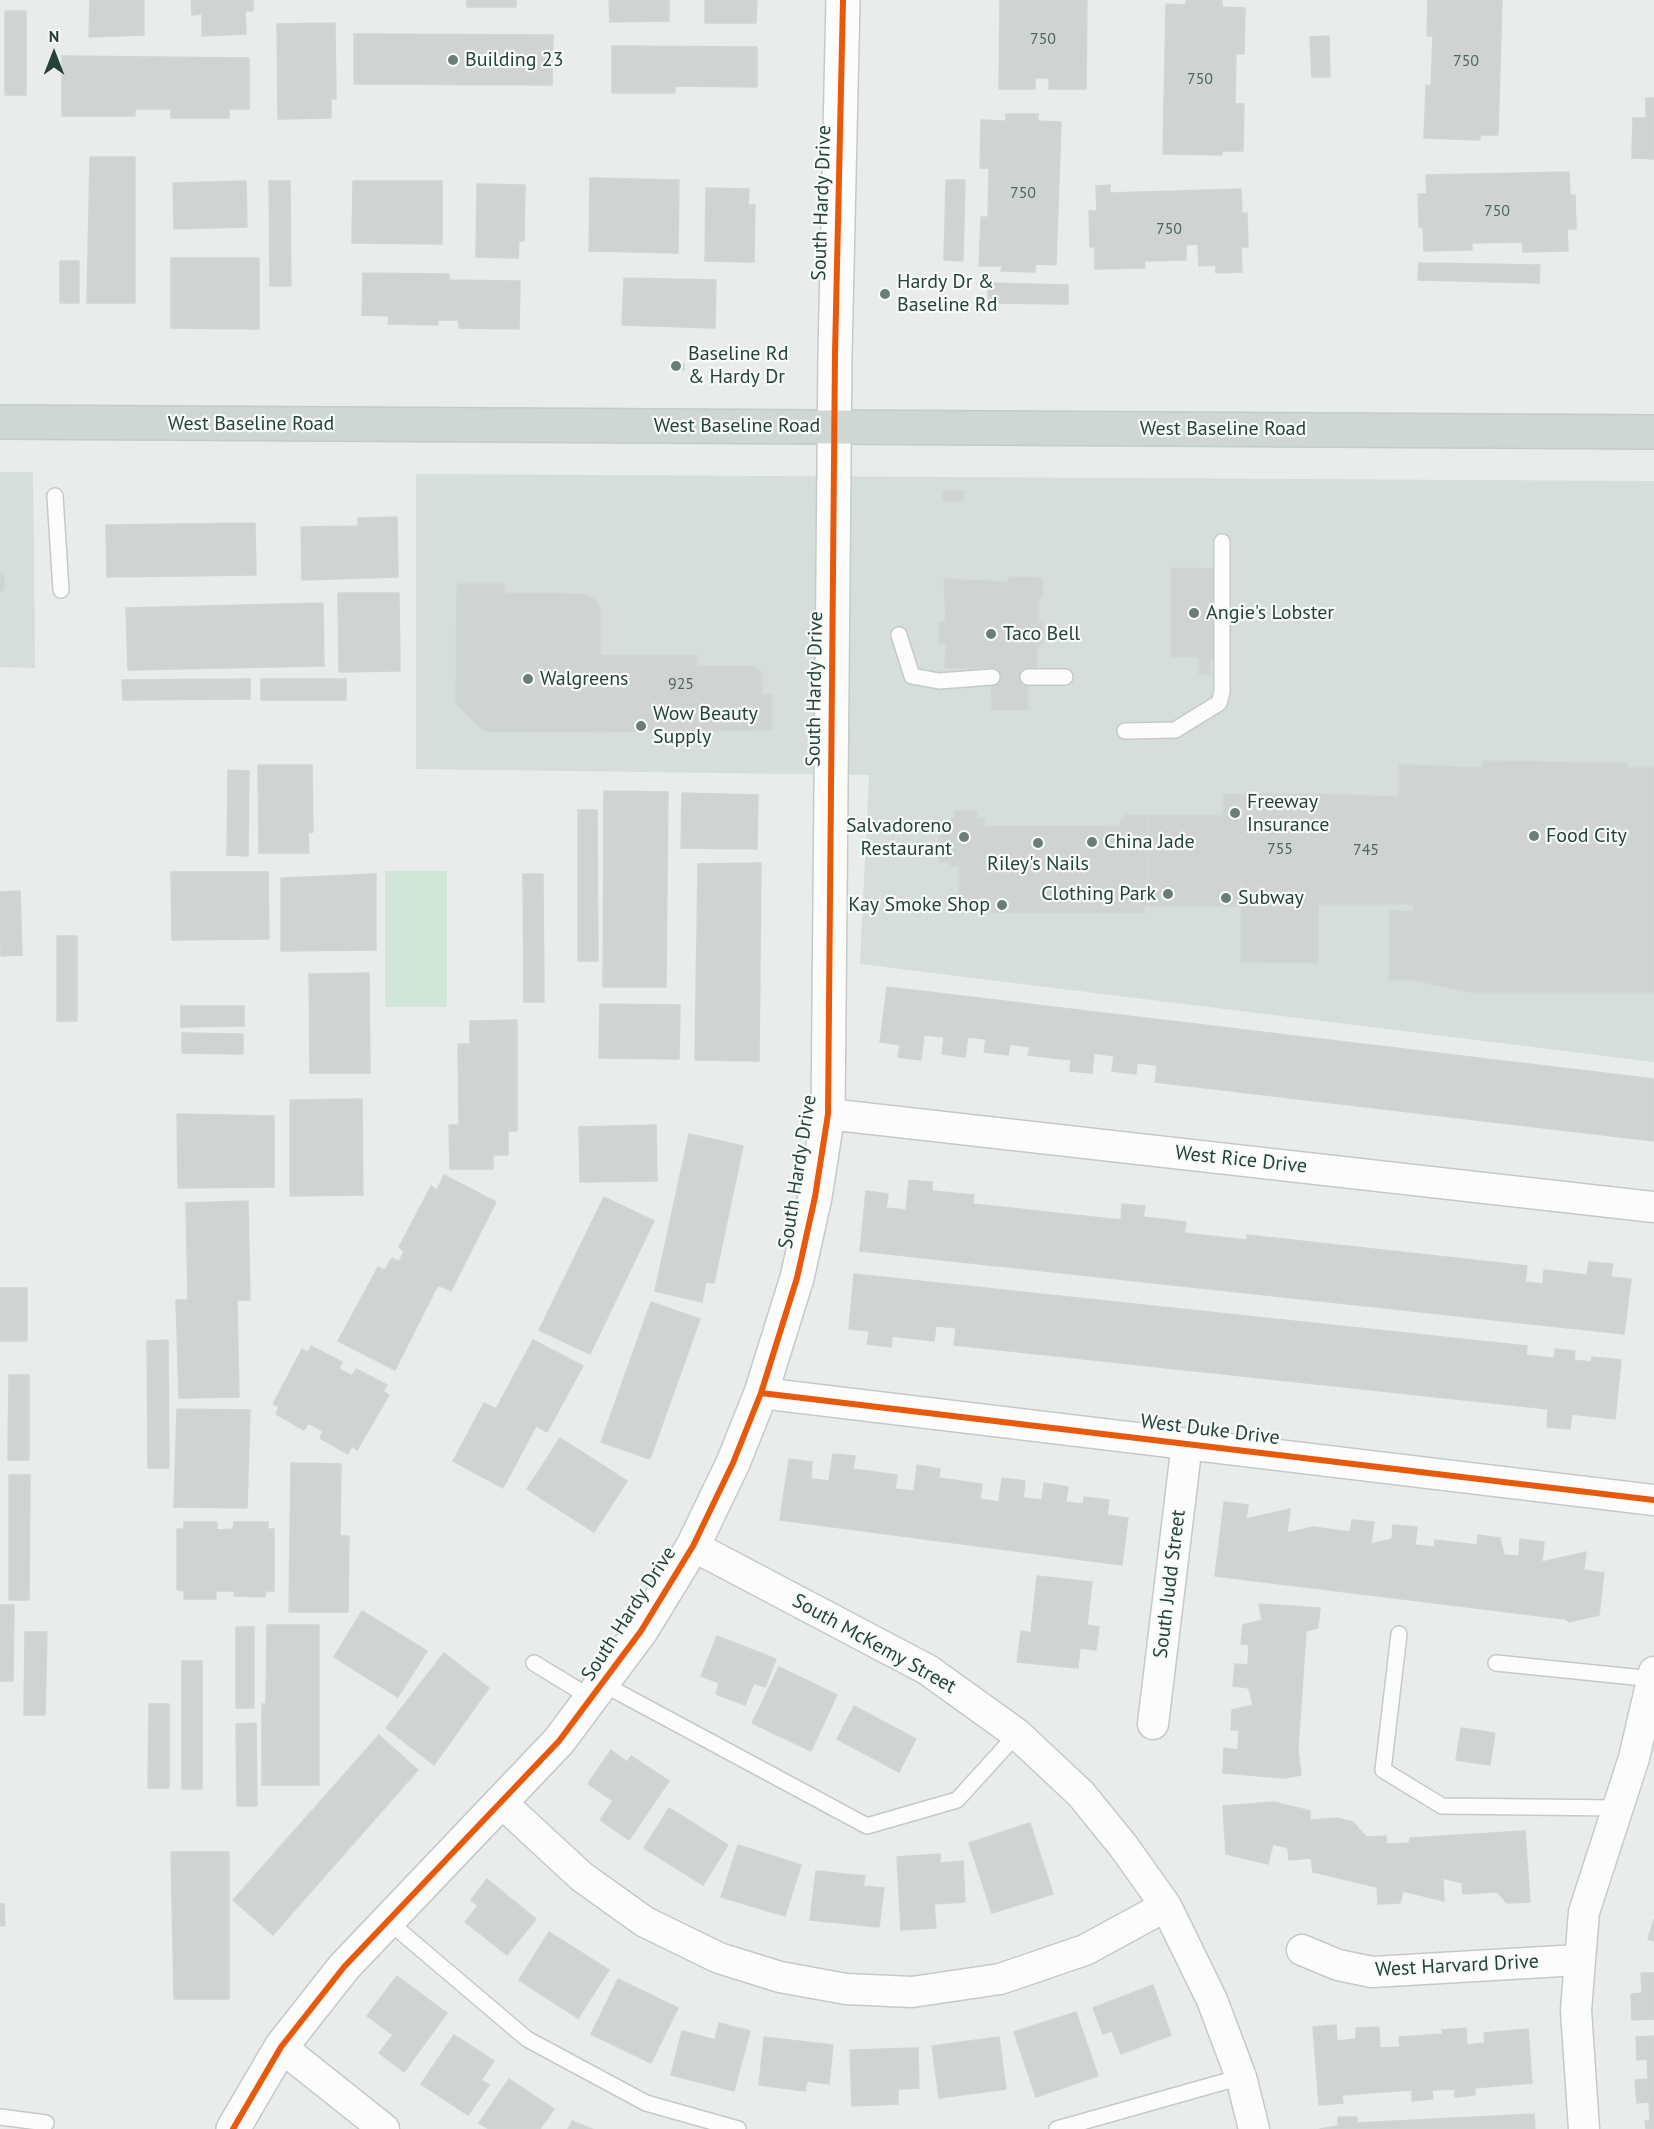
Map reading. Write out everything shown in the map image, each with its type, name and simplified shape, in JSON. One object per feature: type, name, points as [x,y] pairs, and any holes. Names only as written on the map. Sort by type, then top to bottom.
[{"type":"main road","name":"West Baseline Road","points":[[0,423],[1654,432]]},
{"type":"street","name":"South Hardy Drive","points":[[233,2129],[281,2047],[344,1966],[559,1741],[641,1632],[693,1546],[733,1463],[761,1393],[798,1278],[828,1114],[834,427],[843,0]]},
{"type":"street","name":"West Rice Drive","points":[[828,1114],[1654,1207]]},
{"type":"street","name":"West Duke Drive","points":[[761,1393],[1654,1500]]},
{"type":"street","name":"South Judd Street","points":[[1153,1724],[1187,1443]]},
{"type":"street","name":"South McKemy Street","points":[[693,1546],[928,1670],[1017,1734],[1081,1794],[1124,1847],[1166,1906],[1212,2000],[1241,2077],[1254,2129]]},
{"type":"street","points":[[1584,2129],[1576,2010],[1584,1912],[1634,1758],[1654,1672]]},
{"type":"street","points":[[502,1803],[582,1877],[645,1922],[720,1958],[780,1977],[846,1989],[912,1992],[1000,1979],[1086,1950],[1166,1906]]},
{"type":"street","name":"West Harvard Drive","points":[[1302,1950],[1338,1965],[1372,1972],[1579,1960]]},
{"type":"street","points":[[281,2047],[384,2129]]},
{"type":"lane","points":[[55,496],[61,590]]},
{"type":"lane","points":[[1125,731],[1175,730],[1219,703],[1222,692],[1222,542]]},
{"type":"lane","points":[[899,635],[912,676],[939,681],[992,677]]},
{"type":"lane","points":[[1028,677],[1065,677]]},
{"type":"lane","points":[[1398,1634],[1383,1770],[1442,1806],[1618,1808]]},
{"type":"lane","points":[[534,1663],[598,1691],[867,1826],[957,1800],[1017,1734]]},
{"type":"lane","points":[[1496,1663],[1653,1679]]},
{"type":"lane","points":[[388,1921],[527,2039],[646,2103],[738,2129]]},
{"type":"lane","points":[[1058,2129],[1241,2077]]},
{"type":"lane","points":[[0,2117],[46,2123]]},
{"type":"shaded area","points":[[0,472],[33,472],[35,668],[0,667]]},
{"type":"shaded area","points":[[416,474],[1654,481],[1654,1062],[860,964],[869,775],[416,769]]},
{"type":"green space","points":[[385,871],[447,871],[447,1007],[385,1007]]},
{"type":"building","points":[[90,0],[144,0],[144,35],[89,37]]},
{"type":"building","points":[[191,0],[253,0],[253,11],[245,11],[246,34],[202,36],[202,14],[192,15]]},
{"type":"building","points":[[467,0],[516,0],[516,7],[467,7]]},
{"type":"building","points":[[609,0],[669,0],[669,21],[610,22]]},
{"type":"building","points":[[705,0],[757,0],[756,23],[705,23]]},
{"type":"building","points":[[1000,0],[1087,0],[1086,89],[1049,89],[1049,78],[1035,78],[1035,89],[999,89]]},
{"type":"building","points":[[1186,0],[1222,0],[1222,7],[1245,8],[1244,54],[1236,54],[1235,104],[1244,104],[1243,151],[1222,151],[1222,155],[1163,154],[1166,4],[1186,5]]},
{"type":"building","points":[[1428,0],[1502,0],[1498,135],[1480,135],[1480,140],[1424,138],[1426,85],[1431,86],[1433,36],[1427,36]]},
{"type":"building","points":[[5,11],[26,11],[26,95],[5,95]]},
{"type":"building","points":[[335,23],[336,99],[331,99],[331,118],[278,119],[277,24]]},
{"type":"building","name":"Building 23","points":[[354,34],[553,35],[552,85],[354,84]]},
{"type":"building","points":[[1329,36],[1330,77],[1312,77],[1310,37]]},
{"type":"building","points":[[612,46],[757,47],[757,87],[675,86],[675,93],[612,93]]},
{"type":"building","points":[[62,56],[249,58],[249,109],[229,109],[229,118],[171,118],[171,109],[135,109],[135,116],[62,116]]},
{"type":"building","points":[[1646,98],[1654,98],[1654,159],[1632,158],[1633,118],[1646,118]]},
{"type":"building","points":[[1006,114],[1038,114],[1038,121],[1061,122],[1056,265],[1036,264],[1035,272],[1001,271],[1002,266],[979,266],[981,217],[988,217],[989,168],[980,168],[981,120],[1006,121]]},
{"type":"building","points":[[90,157],[135,157],[135,303],[87,303]]},
{"type":"building","points":[[1569,172],[1570,195],[1575,195],[1576,229],[1567,229],[1568,251],[1523,252],[1522,242],[1472,243],[1472,250],[1424,251],[1423,227],[1419,227],[1418,194],[1427,194],[1426,175]]},
{"type":"building","points":[[590,178],[679,180],[678,253],[589,251]]},
{"type":"building","points":[[946,180],[965,180],[963,261],[944,260]]},
{"type":"building","points":[[246,181],[247,227],[174,229],[173,183]]},
{"type":"building","points":[[269,181],[290,181],[291,286],[270,286]]},
{"type":"building","points":[[353,181],[442,181],[442,244],[352,243]]},
{"type":"building","points":[[477,184],[525,185],[524,241],[519,241],[518,258],[476,257]]},
{"type":"building","points":[[1110,185],[1110,193],[1241,189],[1242,213],[1247,213],[1248,247],[1241,247],[1242,272],[1216,273],[1216,265],[1199,266],[1198,244],[1186,245],[1186,260],[1144,261],[1145,268],[1095,269],[1095,247],[1090,247],[1089,211],[1097,211],[1096,186]]},
{"type":"building","points":[[706,188],[749,189],[748,205],[755,205],[754,262],[705,261]]},
{"type":"building","points":[[171,258],[259,258],[259,329],[171,328]]},
{"type":"building","points":[[60,261],[79,261],[79,303],[60,303]]},
{"type":"building","points":[[1419,263],[1540,265],[1539,283],[1418,280]]},
{"type":"building","points":[[363,273],[449,274],[449,280],[520,281],[519,329],[459,328],[459,320],[438,320],[438,325],[388,324],[389,316],[362,315]]},
{"type":"building","points":[[624,278],[716,280],[715,328],[622,325]]},
{"type":"building","points":[[988,283],[1068,285],[1068,304],[988,303]]},
{"type":"building","points":[[672,364],[684,364],[684,370],[672,370]]},
{"type":"building","points":[[943,491],[964,491],[963,502],[943,501]]},
{"type":"building","points":[[397,517],[398,577],[302,580],[301,527],[358,526],[358,518]]},
{"type":"building","points":[[255,523],[256,575],[107,577],[106,525]]},
{"type":"building","name":"Angie's Lobster","points":[[1171,568],[1218,569],[1217,658],[1210,658],[1210,674],[1199,674],[1199,657],[1171,657]]},
{"type":"building","points":[[0,574],[4,576],[4,590],[0,591]]},
{"type":"building","name":"Taco Bell","points":[[1008,577],[1043,578],[1043,598],[1038,598],[1038,623],[1043,623],[1042,646],[1037,646],[1037,668],[1028,668],[1028,710],[991,710],[992,668],[945,668],[946,644],[939,644],[939,622],[946,622],[944,579],[1008,582]]},
{"type":"building","name":"Walgreens","points":[[457,584],[504,584],[504,593],[582,594],[594,599],[600,609],[600,732],[484,731],[456,703]]},
{"type":"building","points":[[338,593],[399,593],[400,671],[339,672]]},
{"type":"building","points":[[323,603],[324,666],[128,670],[126,608]]},
{"type":"building","points":[[600,655],[697,656],[697,666],[754,666],[762,673],[762,695],[772,695],[772,730],[600,732]]},
{"type":"building","points":[[250,679],[250,699],[123,700],[122,680]]},
{"type":"building","points":[[261,679],[346,679],[346,700],[261,700]]},
{"type":"building","name":"Food City","points":[[1482,761],[1627,763],[1627,768],[1654,768],[1654,992],[1468,992],[1413,980],[1389,980],[1389,910],[1413,912],[1414,904],[1414,765],[1482,768]]},
{"type":"building","points":[[258,765],[312,765],[313,832],[308,833],[309,853],[259,853]]},
{"type":"building","points":[[1399,765],[1414,765],[1414,904],[1318,904],[1319,794],[1399,797]]},
{"type":"building","points":[[228,770],[249,771],[248,856],[227,855]]},
{"type":"building","points":[[604,791],[668,792],[666,987],[603,987]]},
{"type":"building","points":[[682,793],[758,795],[757,849],[681,848]]},
{"type":"building","points":[[1223,794],[1242,794],[1242,906],[1148,906],[1148,815],[1223,816]]},
{"type":"building","points":[[1242,794],[1319,794],[1318,963],[1241,962]]},
{"type":"building","points":[[578,810],[597,810],[598,961],[578,961]]},
{"type":"building","points":[[955,811],[977,811],[977,818],[984,818],[984,826],[1120,826],[1121,819],[1125,819],[1125,815],[1148,815],[1148,906],[1144,906],[1144,913],[959,913],[959,866],[951,866],[951,862],[939,862],[939,823],[951,823],[951,818],[955,818]]},
{"type":"building","points":[[761,863],[759,1061],[695,1060],[698,864]]},
{"type":"building","points":[[171,872],[268,872],[269,939],[172,940]]},
{"type":"building","points":[[376,874],[376,950],[281,951],[281,878]]},
{"type":"building","points":[[523,874],[543,874],[544,1002],[524,1002]]},
{"type":"building","points":[[20,891],[22,955],[1,956],[0,892]]},
{"type":"building","points":[[57,936],[77,936],[77,1021],[57,1021]]},
{"type":"building","points":[[369,973],[370,1073],[310,1073],[309,974]]},
{"type":"building","points":[[887,987],[1654,1079],[1654,1141],[1155,1082],[1157,1065],[1137,1063],[1136,1074],[1112,1071],[1114,1056],[1094,1053],[1092,1073],[1070,1071],[1071,1060],[1028,1055],[1030,1047],[1010,1044],[1008,1055],[984,1052],[986,1039],[968,1037],[965,1057],[942,1054],[944,1037],[924,1035],[921,1060],[898,1057],[900,1045],[880,1042]]},
{"type":"building","points":[[600,1004],[680,1005],[679,1059],[599,1058]]},
{"type":"building","points":[[181,1006],[244,1006],[244,1026],[181,1027]]},
{"type":"building","points":[[517,1020],[517,1131],[508,1131],[508,1155],[493,1155],[493,1169],[450,1169],[449,1125],[459,1125],[458,1044],[470,1044],[470,1021]]},
{"type":"building","points":[[182,1033],[243,1034],[243,1054],[182,1053]]},
{"type":"building","points":[[362,1099],[363,1195],[290,1196],[290,1100]]},
{"type":"building","points":[[177,1114],[274,1116],[274,1187],[178,1188]]},
{"type":"building","points":[[656,1125],[657,1181],[580,1182],[579,1127]]},
{"type":"building","points":[[689,1134],[743,1146],[714,1283],[706,1282],[702,1302],[655,1291]]},
{"type":"building","points":[[444,1175],[496,1202],[451,1291],[438,1285],[395,1370],[338,1341],[378,1267],[385,1270],[392,1258],[399,1262],[404,1251],[399,1247],[431,1186],[437,1190]]},
{"type":"building","points":[[909,1180],[932,1182],[932,1191],[974,1195],[973,1204],[1121,1220],[1122,1204],[1145,1206],[1143,1217],[1186,1222],[1184,1233],[1247,1240],[1247,1235],[1527,1266],[1525,1282],[1543,1284],[1544,1270],[1587,1275],[1589,1262],[1613,1264],[1611,1277],[1631,1279],[1624,1334],[860,1251],[866,1191],[888,1194],[886,1208],[906,1210]]},
{"type":"building","points":[[604,1197],[654,1221],[590,1354],[539,1330]]},
{"type":"building","points":[[248,1201],[250,1300],[237,1300],[239,1397],[179,1398],[176,1300],[188,1300],[186,1203]]},
{"type":"building","points":[[854,1274],[1527,1346],[1526,1355],[1554,1358],[1555,1349],[1575,1351],[1574,1360],[1591,1362],[1592,1357],[1621,1360],[1615,1419],[1572,1414],[1570,1429],[1547,1427],[1548,1409],[954,1345],[956,1328],[936,1326],[934,1341],[892,1336],[891,1347],[867,1344],[869,1331],[849,1329]]},
{"type":"building","points":[[0,1288],[27,1288],[27,1341],[0,1341]]},
{"type":"building","points":[[651,1302],[700,1319],[650,1459],[601,1442]]},
{"type":"building","points":[[168,1340],[169,1468],[148,1468],[147,1341]]},
{"type":"building","points":[[533,1340],[583,1366],[547,1432],[536,1426],[503,1488],[453,1461],[484,1403],[496,1409]]},
{"type":"building","points":[[311,1346],[342,1362],[339,1369],[352,1376],[356,1369],[387,1385],[383,1391],[389,1395],[357,1450],[352,1446],[348,1454],[320,1438],[323,1431],[308,1423],[304,1430],[276,1414],[279,1407],[273,1404],[302,1349],[308,1352]]},
{"type":"building","points":[[9,1375],[29,1375],[29,1460],[8,1460]]},
{"type":"building","points":[[177,1409],[250,1410],[247,1508],[174,1507]]},
{"type":"building","points":[[560,1438],[627,1481],[594,1532],[527,1489]]},
{"type":"building","points":[[833,1454],[855,1456],[853,1469],[897,1475],[895,1489],[914,1491],[917,1465],[940,1469],[939,1478],[982,1484],[980,1499],[999,1502],[1002,1478],[1025,1481],[1023,1498],[1042,1500],[1044,1483],[1068,1487],[1066,1502],[1083,1504],[1084,1497],[1109,1500],[1107,1515],[1128,1518],[1122,1565],[780,1520],[789,1459],[812,1462],[811,1479],[829,1481]]},
{"type":"building","points":[[291,1463],[341,1464],[340,1536],[349,1536],[348,1612],[289,1612]]},
{"type":"building","points":[[9,1475],[30,1475],[29,1600],[9,1600]]},
{"type":"building","points":[[1224,1502],[1248,1505],[1246,1519],[1290,1509],[1287,1533],[1313,1527],[1350,1532],[1352,1520],[1374,1522],[1371,1544],[1392,1539],[1393,1525],[1417,1527],[1415,1545],[1434,1547],[1435,1540],[1477,1545],[1478,1535],[1500,1538],[1504,1555],[1519,1556],[1520,1539],[1544,1542],[1542,1562],[1586,1552],[1584,1570],[1604,1573],[1599,1615],[1569,1622],[1565,1619],[1215,1576]]},
{"type":"building","points":[[184,1522],[217,1522],[217,1530],[233,1529],[234,1522],[268,1522],[268,1529],[274,1529],[274,1591],[266,1591],[265,1597],[234,1596],[234,1591],[216,1591],[216,1599],[184,1599],[184,1591],[177,1590],[177,1529],[184,1529]]},
{"type":"building","points":[[1037,1576],[1092,1582],[1087,1625],[1099,1627],[1096,1650],[1080,1648],[1078,1668],[1017,1662],[1021,1631],[1031,1633]]},
{"type":"building","points":[[1259,1604],[1320,1608],[1318,1628],[1306,1631],[1298,1749],[1301,1775],[1285,1778],[1223,1773],[1224,1748],[1238,1750],[1239,1730],[1231,1730],[1232,1710],[1253,1705],[1249,1688],[1233,1686],[1235,1664],[1248,1665],[1249,1645],[1241,1644],[1243,1625],[1262,1620]]},
{"type":"building","points":[[0,1605],[14,1605],[13,1681],[0,1681]]},
{"type":"building","points":[[362,1611],[427,1651],[398,1697],[334,1657]]},
{"type":"building","points":[[267,1625],[319,1625],[319,1785],[262,1785],[262,1704],[266,1704]]},
{"type":"building","points":[[236,1627],[254,1627],[254,1708],[236,1708]]},
{"type":"building","points":[[25,1632],[47,1632],[45,1715],[24,1715]]},
{"type":"building","points":[[717,1636],[776,1659],[765,1687],[754,1683],[745,1705],[716,1694],[719,1683],[701,1676]]},
{"type":"building","points":[[444,1653],[489,1688],[434,1765],[386,1728]]},
{"type":"building","points":[[182,1661],[202,1661],[202,1789],[182,1789]]},
{"type":"building","points":[[779,1667],[837,1695],[811,1751],[752,1723]]},
{"type":"building","points":[[149,1704],[169,1704],[169,1788],[148,1788]]},
{"type":"building","points":[[854,1706],[916,1739],[899,1772],[837,1739]]},
{"type":"building","points":[[256,1723],[257,1806],[237,1806],[236,1724]]},
{"type":"building","points":[[1461,1728],[1495,1733],[1490,1765],[1456,1760]]},
{"type":"building","points":[[379,1735],[418,1770],[273,1935],[233,1900]]},
{"type":"building","points":[[611,1750],[627,1762],[631,1756],[669,1781],[629,1840],[600,1820],[613,1801],[588,1784]]},
{"type":"building","points":[[1274,1802],[1310,1811],[1310,1820],[1337,1818],[1353,1822],[1366,1837],[1386,1836],[1387,1844],[1409,1843],[1410,1838],[1525,1831],[1530,1902],[1507,1903],[1497,1892],[1463,1894],[1462,1883],[1443,1878],[1444,1901],[1403,1891],[1400,1903],[1378,1904],[1377,1887],[1313,1872],[1311,1858],[1289,1860],[1288,1848],[1273,1844],[1268,1864],[1226,1854],[1223,1806]]},
{"type":"building","points":[[669,1808],[728,1845],[703,1885],[644,1848]]},
{"type":"building","points":[[1030,1823],[1053,1894],[992,1913],[969,1843]]},
{"type":"building","points":[[738,1845],[801,1865],[785,1916],[721,1897]]},
{"type":"building","points":[[171,1852],[229,1852],[229,1999],[174,1999]]},
{"type":"building","points":[[940,1854],[940,1863],[963,1861],[965,1902],[934,1904],[936,1928],[901,1930],[897,1857]]},
{"type":"building","points":[[816,1871],[865,1876],[863,1886],[884,1888],[879,1927],[810,1920]]},
{"type":"building","points":[[487,1879],[536,1919],[507,1955],[465,1922],[478,1906],[471,1900]]},
{"type":"building","points":[[0,1904],[4,1904],[5,1926],[0,1926]]},
{"type":"building","points":[[1654,1919],[1654,1941],[1648,1939]]},
{"type":"building","points":[[549,1932],[609,1970],[578,2018],[519,1980]]},
{"type":"building","points":[[1641,1973],[1654,1973],[1654,2019],[1632,2020],[1631,1994],[1642,1993]]},
{"type":"building","points":[[397,1976],[447,2013],[404,2072],[379,2053],[393,2035],[367,2016]]},
{"type":"building","points":[[618,1979],[678,2008],[651,2063],[591,2034]]},
{"type":"building","points":[[1153,1985],[1171,2035],[1121,2054],[1112,2031],[1103,2034],[1093,2008]]},
{"type":"building","points":[[1076,2012],[1098,2076],[1036,2097],[1014,2032]]},
{"type":"building","points":[[719,2023],[750,2031],[734,2091],[671,2075],[682,2031],[715,2040]]},
{"type":"building","points":[[1336,2025],[1337,2041],[1356,2039],[1356,2028],[1379,2027],[1380,2048],[1400,2047],[1399,2037],[1443,2034],[1442,2030],[1466,2028],[1467,2045],[1485,2043],[1484,2033],[1528,2029],[1532,2083],[1475,2088],[1475,2095],[1455,2097],[1455,2089],[1432,2090],[1433,2099],[1412,2101],[1412,2090],[1342,2095],[1343,2103],[1319,2105],[1313,2027]]},
{"type":"building","points":[[454,2035],[494,2061],[481,2080],[489,2085],[468,2115],[421,2084]]},
{"type":"building","points":[[1654,2036],[1654,2129],[1646,2129],[1645,2121],[1650,2121],[1649,2102],[1637,2103],[1635,2080],[1648,2079],[1647,2059],[1637,2060],[1636,2037]]},
{"type":"building","points":[[764,2037],[833,2045],[829,2084],[807,2081],[805,2091],[759,2085]]},
{"type":"building","points":[[999,2037],[1006,2089],[939,2098],[932,2046]]},
{"type":"building","points":[[918,2048],[919,2088],[898,2089],[898,2104],[852,2106],[850,2050]]},
{"type":"building","points":[[509,2079],[554,2109],[540,2129],[489,2129],[479,2123]]},
{"type":"building","points":[[1534,2114],[1535,2129],[1320,2129],[1338,2126],[1338,2117],[1357,2117],[1357,2123]]},
{"type":"building","points":[[572,2121],[592,2129],[568,2129]]},
{"type":"cycle path","points":[[233,2129],[281,2047],[344,1967],[559,1741],[641,1631],[693,1546],[733,1463],[761,1393],[797,1278],[815,1197],[828,1114],[835,354],[843,0]]},
{"type":"cycle path","points":[[761,1393],[1654,1500]]},
{"type":"place","name":"Building 23","points":[[453,60]]},
{"type":"place","name":"Hardy Dr & Baseline Rd","points":[[885,294]]},
{"type":"place","name":"Baseline Rd & Hardy Dr","points":[[676,366]]},
{"type":"place","name":"Angie's Lobster","points":[[1194,613]]},
{"type":"place","name":"Taco Bell","points":[[991,634]]},
{"type":"place","name":"Walgreens","points":[[528,679]]},
{"type":"place","name":"Wow Beauty Supply","points":[[641,726]]},
{"type":"place","name":"Freeway Insurance","points":[[1235,813]]},
{"type":"place","name":"Food City","points":[[1534,836]]},
{"type":"place","name":"Salvadoreno Restaurant","points":[[964,837]]},
{"type":"place","name":"China Jade","points":[[1092,842]]},
{"type":"place","name":"Riley's Nails","points":[[1038,843]]},
{"type":"place","name":"Clothing Park","points":[[1168,894]]},
{"type":"place","name":"Subway","points":[[1226,898]]},
{"type":"place","name":"Kay Smoke Shop","points":[[1002,905]]}]
